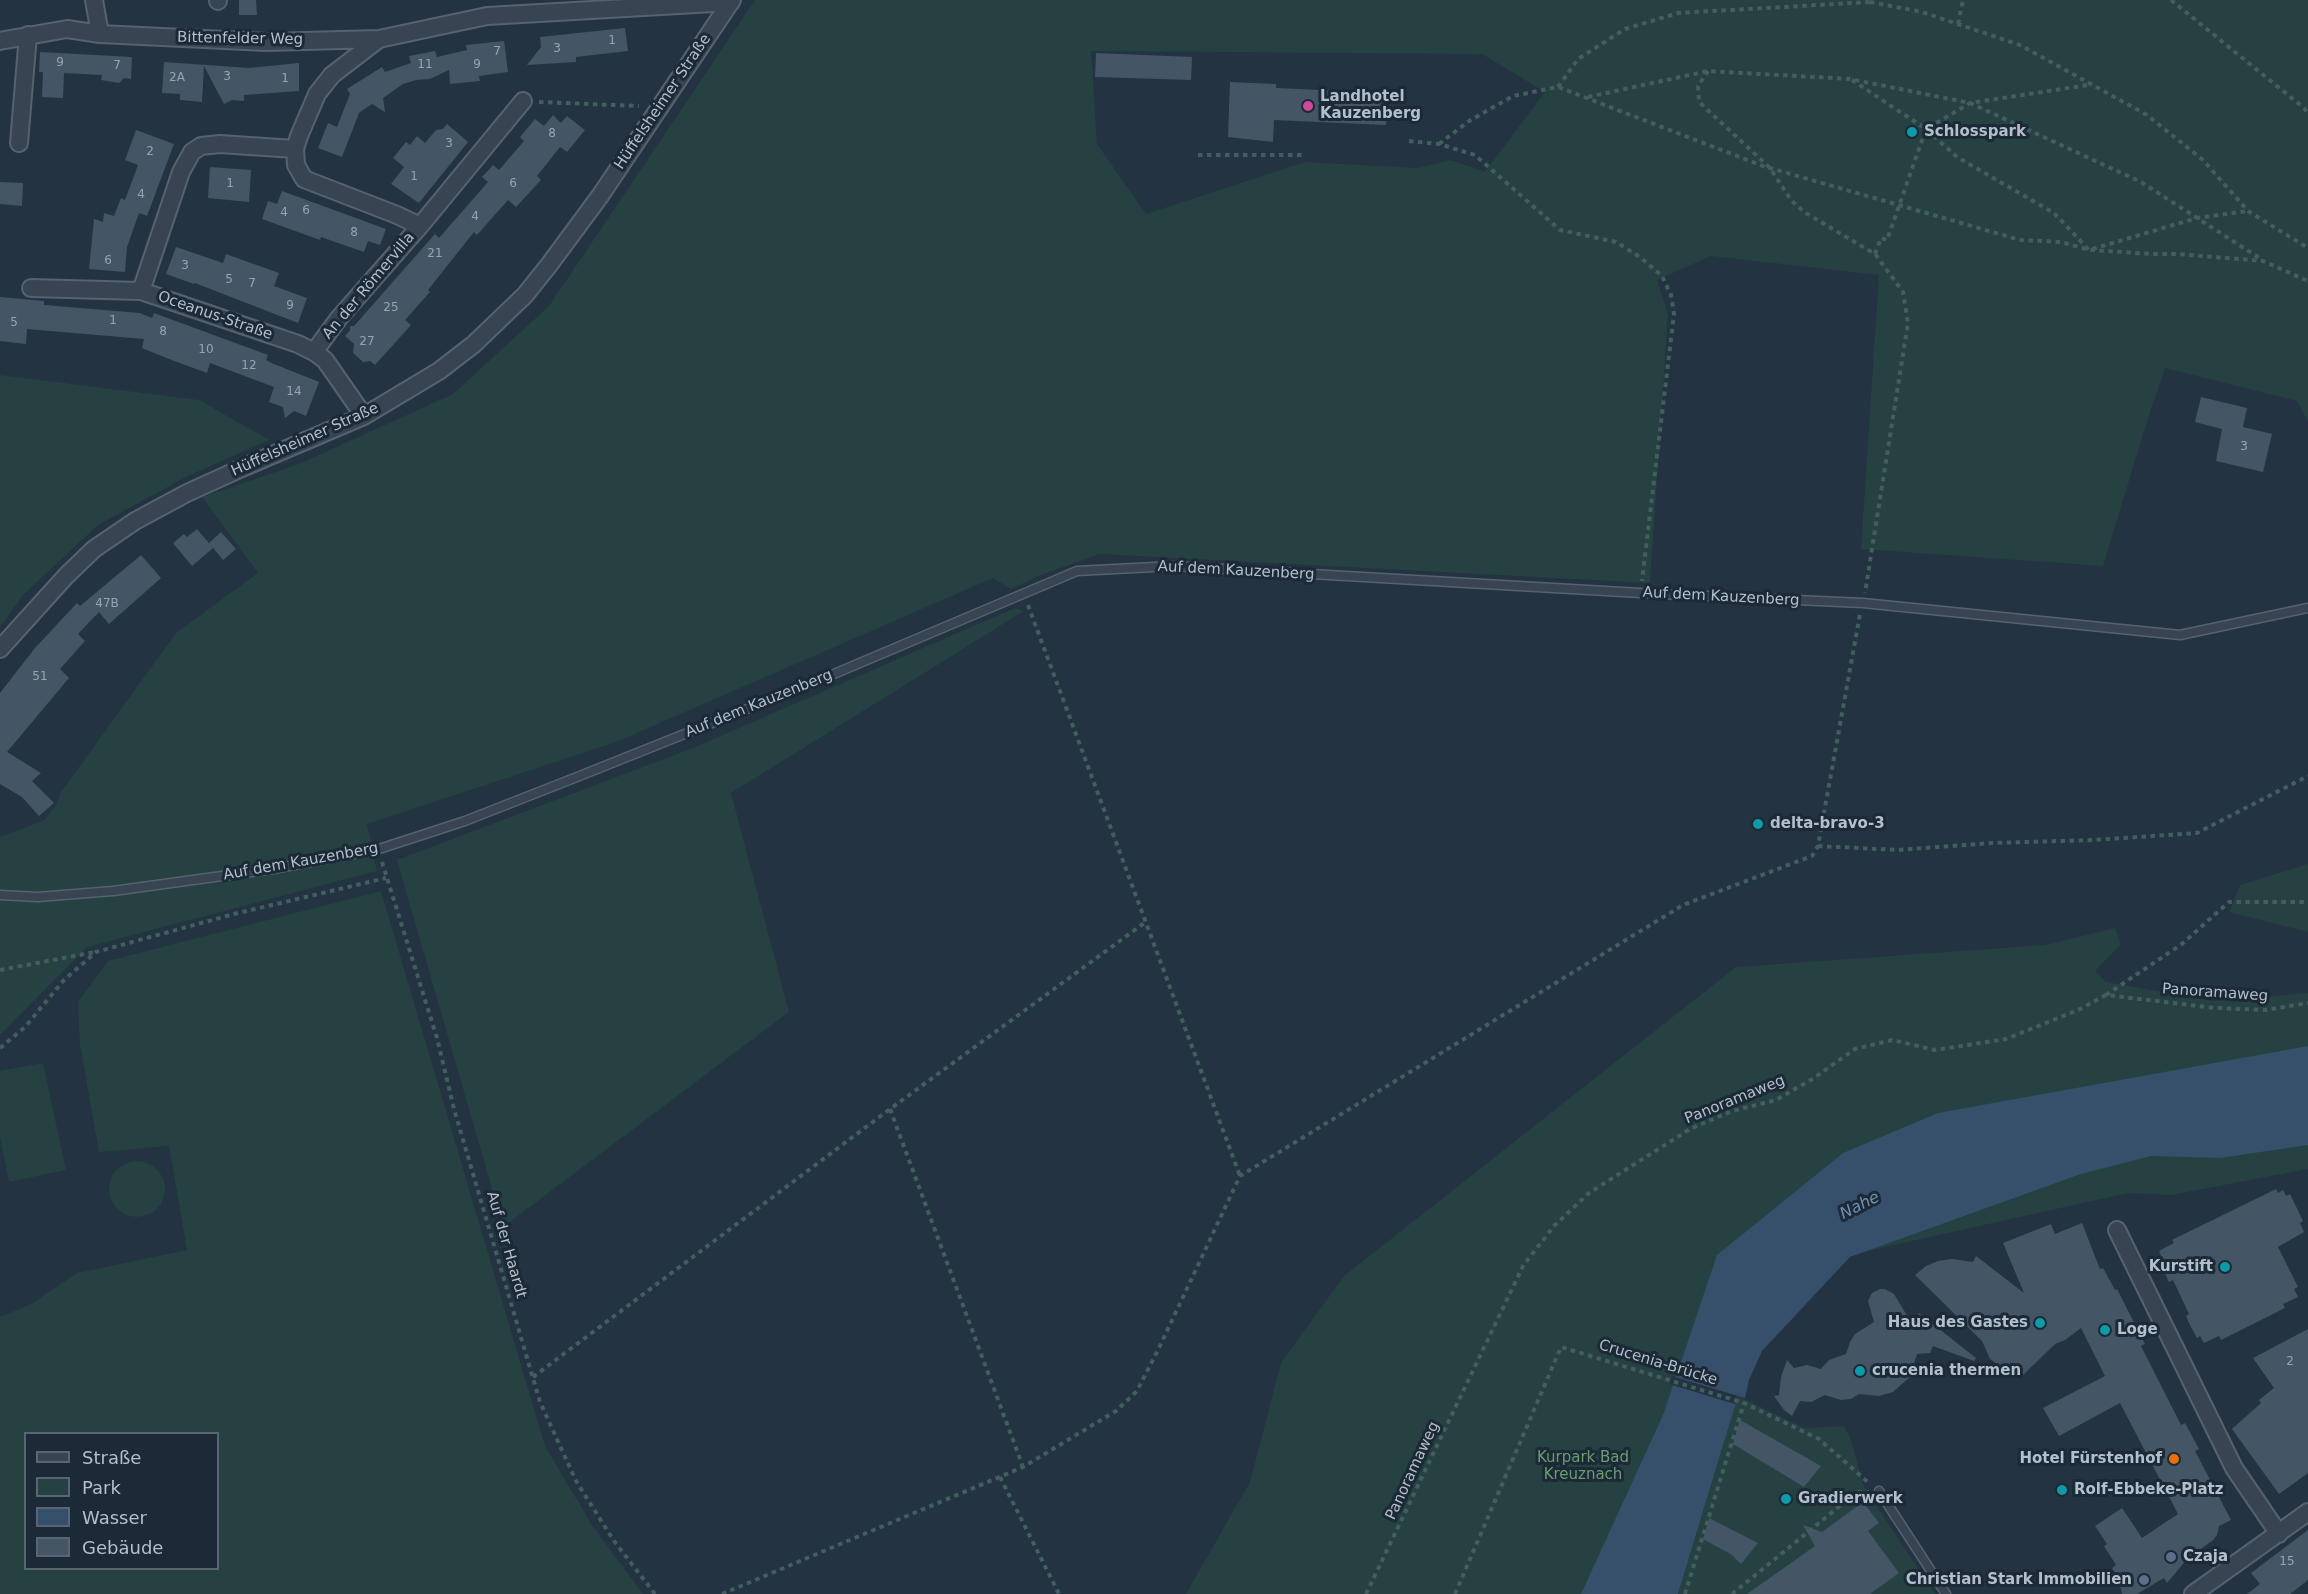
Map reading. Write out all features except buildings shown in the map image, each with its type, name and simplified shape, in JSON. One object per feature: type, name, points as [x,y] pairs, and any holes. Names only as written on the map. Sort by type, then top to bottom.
[{"type":"street","points":[[94,0],[100,34]]},
{"type":"street","points":[[478,0],[487,16]]},
{"type":"street","points":[[295,149],[309,112],[325,83],[379,39],[487,16],[732,1]]},
{"type":"street","name":"Hüffelsheimer Straße","points":[[0,649],[50,593],[94,549],[135,521],[187,493],[364,416],[439,371],[474,344],[501,320],[549,265],[732,1]]},
{"type":"street","name":"Bittenfelder Weg","points":[[0,41],[67,29],[100,34],[266,42],[379,39]]},
{"type":"street","points":[[19,143],[28,36]]},
{"type":"street","points":[[420,226],[523,101]]},
{"type":"street","name":"Oceanus-Straße","points":[[295,149],[220,144],[201,146],[192,152],[181,171],[141,291],[314,352],[325,360],[364,416]]},
{"type":"street","name":"An der Römervilla","points":[[295,149],[296,165],[304,179],[420,226],[339,318],[314,352]]},
{"type":"street","points":[[31,288],[141,291]]},
{"type":"street","points":[[2116,1230],[2234,1468],[2279,1534]]},
{"type":"street","points":[[2193,1594],[2308,1512]]},
{"type":"lane","name":"Auf dem Kauzenberg","points":[[0,895],[38,897],[113,891],[273,869],[379,849],[465,821],[822,679],[1077,571],[1173,566],[1640,593],[1863,603],[2180,635],[2308,608]]},
{"type":"lane","points":[[1879,1491],[1946,1594]]},
{"type":"path","points":[[1958,24],[1963,0]]},
{"type":"path","points":[[2171,0],[2304,108],[2308,114]]},
{"type":"path","points":[[1558,87],[1578,59],[1625,29],[1678,13],[1868,1],[1922,12],[2020,45],[2088,85],[2147,115],[2203,160],[2248,211],[2308,248]]},
{"type":"path","points":[[1587,97],[1708,71],[1850,79],[1970,103],[2140,182],[2263,261],[2308,281]]},
{"type":"path","points":[[722,1594],[1023,1467],[1116,1411],[1137,1391],[1240,1176],[1683,905],[1812,856],[1818,846],[1863,603],[1908,323],[1904,292],[1875,254],[1804,212],[1791,200],[1770,168],[1699,102],[1698,86],[1708,71]]},
{"type":"path","points":[[1850,79],[1926,129],[1957,157],[2054,213],[2089,250]]},
{"type":"path","points":[[1875,254],[1881,238],[1887,240],[1926,129],[1970,103],[2088,85]]},
{"type":"path","points":[[1439,144],[1469,121],[1513,96],[1558,87],[1770,168],[2020,240],[2061,242],[2089,250],[2263,261]]},
{"type":"path","points":[[523,101],[642,106],[656,112]]},
{"type":"path","points":[[1409,141],[1439,144],[1475,155],[1560,230],[1616,242],[1640,257],[1662,276],[1671,295],[1674,314],[1640,593]]},
{"type":"path","points":[[1198,155],[1305,154]]},
{"type":"path","points":[[2089,250],[2197,218],[2248,211]]},
{"type":"path","points":[[1023,592],[1240,1176]]},
{"type":"path","points":[[1818,846],[1898,850],[2197,833],[2308,776]]},
{"type":"path","name":"Auf der Haardt","points":[[96,952],[234,914],[386,878],[437,1038],[454,1109],[540,1402],[576,1481],[614,1541],[655,1594]]},
{"type":"path","points":[[2106,995],[2182,944],[2229,902],[2308,902]]},
{"type":"path","points":[[533,1377],[890,1109],[1147,921]]},
{"type":"path","points":[[0,970],[96,952]]},
{"type":"path","points":[[0,1048],[25,1027],[64,981],[96,952]]},
{"type":"path","name":"Panoramaweg","points":[[1366,1594],[1419,1488],[1523,1266],[1554,1226],[1589,1193],[1690,1129],[1731,1111],[1776,1100],[1855,1049],[1892,1040],[1935,1050],[2007,1039],[2078,1010],[2106,995],[2226,1009],[2266,1010],[2308,1003]]},
{"type":"path","points":[[890,1109],[1023,1467]]},
{"type":"path","name":"Crucenia-Brücke","points":[[1455,1594],[1561,1347],[1744,1403],[1819,1439],[1879,1491]]},
{"type":"path","points":[[1686,1594],[1744,1403]]},
{"type":"path","points":[[1000,1477],[1059,1594]]},
{"type":"path","points":[[1732,1594],[1857,1492],[1879,1491]]},
{"type":"green space","points":[[755,0],[2308,0],[2308,421],[2297,401],[2165,368],[2103,566],[1861,549],[1879,275],[1711,256],[1657,280],[1668,314],[1650,583],[1100,554],[1041,575],[1011,589],[993,578],[616,742],[367,824],[377,871],[87,947],[0,1035],[0,837],[45,820],[56,805],[61,792],[176,633],[258,573],[202,497],[299,464],[453,394],[549,306]],"holes":[[[1091,51],[1482,54],[1545,92],[1485,172],[1451,160],[1418,168],[1305,162],[1146,214],[1097,144]]]},
{"type":"green space","points":[[0,375],[199,400],[269,440],[188,476],[98,525],[24,594],[0,627]]},
{"type":"green space","points":[[1015,608],[1024,611],[731,793],[789,1012],[503,1227],[397,860],[693,748]]},
{"type":"green space","points":[[2308,864],[2308,932],[2229,912],[2240,885]]},
{"type":"green space","points":[[381,891],[545,1446],[592,1525],[643,1594],[0,1594],[0,1317],[31,1304],[77,1273],[187,1250],[169,1146],[99,1152],[80,1045],[78,1002],[108,961]]},
{"type":"green space","name":"Kurpark Bad Kreuznach","points":[[2115,928],[2121,944],[2095,971],[2106,982],[2214,1001],[2308,993],[2308,1169],[2171,1195],[2128,1193],[1849,1255],[1764,1338],[1738,1396],[1804,1428],[1844,1426],[1851,1440],[1864,1487],[1935,1594],[1678,1594],[1732,1416],[1675,1594],[1186,1594],[1250,1482],[1281,1363],[1344,1276],[1736,967],[2045,945]]},
{"type":"green space","points":[[43,1063],[66,1170],[9,1182],[0,1137],[0,1071]]},
{"type":"green space","points":[[131,1161],[143,1161],[157,1169],[165,1183],[163,1200],[157,1209],[143,1217],[131,1217],[114,1205],[109,1195],[109,1183],[121,1166]]},
{"type":"water","name":"Nahe","points":[[2308,1046],[2308,1145],[2220,1158],[2151,1156],[2081,1174],[1850,1257],[1762,1351],[1749,1380],[1745,1398],[1738,1396],[1678,1594],[1581,1594],[1663,1415],[1717,1255],[1843,1153],[1938,1113]]},
{"type":"pier","points":[[1672,1376],[1738,1396],[1735,1404],[1669,1384]]},
{"type":"place","name":"Landhotel Kauzenberg","points":[[1308,106]]},
{"type":"place","name":"Schlosspark","points":[[1912,132]]},
{"type":"place","name":"delta-bravo-3","points":[[1758,824]]},
{"type":"place","name":"Kurstift","points":[[2225,1267]]},
{"type":"place","name":"Haus des Gastes","points":[[2040,1323]]},
{"type":"place","name":"Loge","points":[[2105,1330]]},
{"type":"place","name":"crucenia thermen","points":[[1860,1371]]},
{"type":"place","name":"Hotel Fürstenhof","points":[[2174,1459]]},
{"type":"place","name":"Rolf-Ebbeke-Platz","points":[[2062,1490]]},
{"type":"place","name":"Gradierwerk","points":[[1786,1499]]},
{"type":"place","name":"Czaja","points":[[2171,1557]]},
{"type":"place","name":"Christian Stark Immobilien","points":[[2144,1580]]}]
